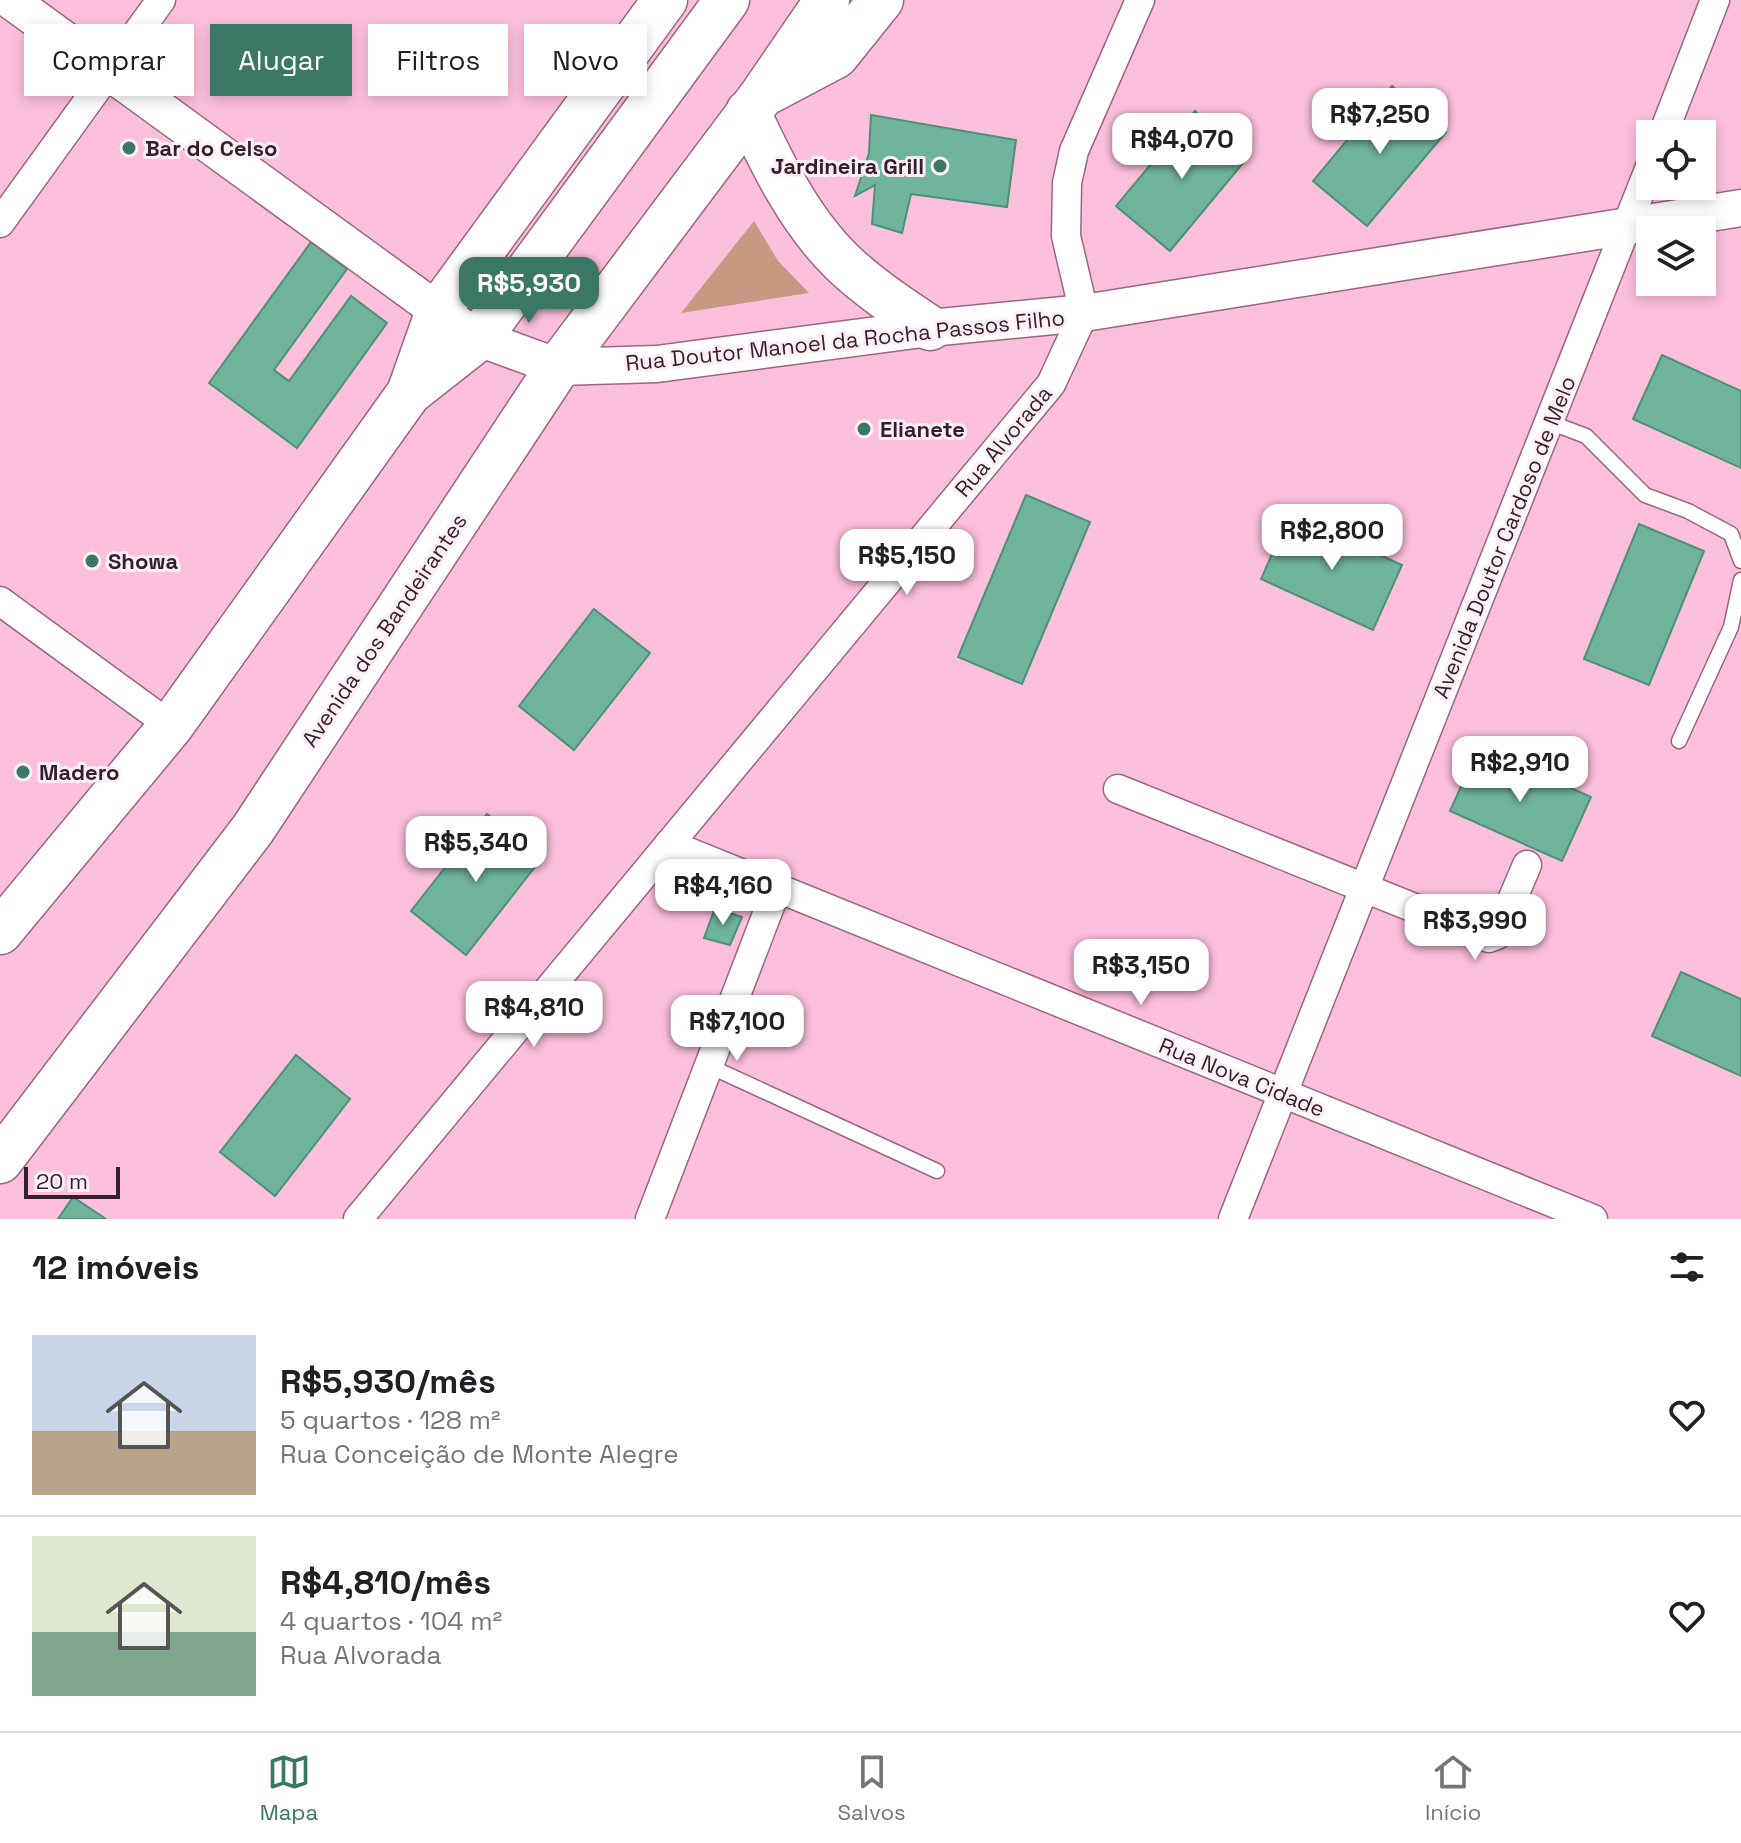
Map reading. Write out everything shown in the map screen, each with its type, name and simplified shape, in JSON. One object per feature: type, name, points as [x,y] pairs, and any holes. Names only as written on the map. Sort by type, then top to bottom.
[{"type":"highway","points":[[0,932],[171,726],[409,393],[438,311],[665,0]]},
{"type":"highway","points":[[409,393],[479,338],[727,0]]},
{"type":"highway","name":"Avenida dos Bandeirantes","points":[[0,1161],[253,829],[558,367],[755,103],[827,0]]},
{"type":"highway","name":"Avenida dos Bandeirantes","points":[[755,103],[836,56],[881,0]]},
{"type":"highway","points":[[755,103],[787,188],[841,261],[873,289],[930,328]]},
{"type":"street","points":[[10,0],[43,24]]},
{"type":"street","points":[[144,24],[161,0]]},
{"type":"street","points":[[1140,0],[1074,151],[1067,183],[1066,236],[1084,313],[1741,208]]},
{"type":"street","points":[[1668,120],[1715,0]]},
{"type":"street","points":[[0,223],[92,96]]},
{"type":"street","points":[[142,96],[479,338],[558,367]]},
{"type":"street","name":"Avenida Doutor Cardoso de Melo","points":[[1233,1219],[1637,200]]},
{"type":"street","name":"Rua Doutor Manoel da Rocha Passos Filho","points":[[558,367],[657,364],[930,328],[1084,313]]},
{"type":"street","name":"Rua Alvorada","points":[[358,1219],[1051,384],[1084,313]]},
{"type":"street","points":[[0,601],[171,726]]},
{"type":"street","points":[[1118,789],[1489,938],[1497,935],[1527,865]]},
{"type":"street","name":"Rua Nova Cidade","points":[[669,844],[1593,1219]]},
{"type":"street","points":[[650,1219],[777,888]]},
{"type":"lane","points":[[1549,422],[1586,436],[1645,495],[1688,511],[1731,534],[1741,561]]},
{"type":"lane","points":[[1679,741],[1731,627],[1741,580]]},
{"type":"lane","points":[[709,1066],[937,1171]]},
{"type":"shaded area","points":[[754,221],[778,261],[809,293],[681,313]]},
{"type":"building","points":[[1392,86],[1446,132],[1367,226],[1313,181]]},
{"type":"building","points":[[1195,111],[1248,157],[1170,251],[1116,206]]},
{"type":"building","name":"Jardineira Grill","points":[[871,115],[1016,140],[1007,207],[911,194],[902,233],[872,224],[875,185],[855,196],[869,153]]},
{"type":"building","points":[[311,242],[347,269],[274,370],[289,381],[351,296],[387,323],[297,448],[209,383]]},
{"type":"building","points":[[1662,355],[1741,391],[1741,468],[1633,419]]},
{"type":"building","points":[[1026,495],[1090,522],[1022,684],[958,657]]},
{"type":"building","points":[[1290,514],[1402,565],[1373,630],[1261,579]]},
{"type":"building","points":[[1639,524],[1704,551],[1649,685],[1584,659]]},
{"type":"building","points":[[594,609],[650,653],[574,750],[519,706]]},
{"type":"building","points":[[1479,746],[1591,797],[1562,861],[1450,811]]},
{"type":"building","points":[[487,814],[542,858],[466,955],[411,911]]},
{"type":"building","points":[[715,908],[742,917],[730,945],[704,938]]},
{"type":"building","points":[[1681,972],[1741,999],[1741,1076],[1652,1036]]},
{"type":"building","points":[[296,1055],[350,1099],[275,1196],[220,1152]]},
{"type":"building","points":[[73,1197],[106,1219],[58,1219]]},
{"type":"place","name":"Bar do Celso","points":[[129,148]]},
{"type":"place","name":"Jardineira Grill","points":[[940,166]]},
{"type":"place","name":"Elianete","points":[[864,429]]},
{"type":"place","name":"Showa","points":[[92,561]]},
{"type":"place","name":"Madero","points":[[23,772]]}]
